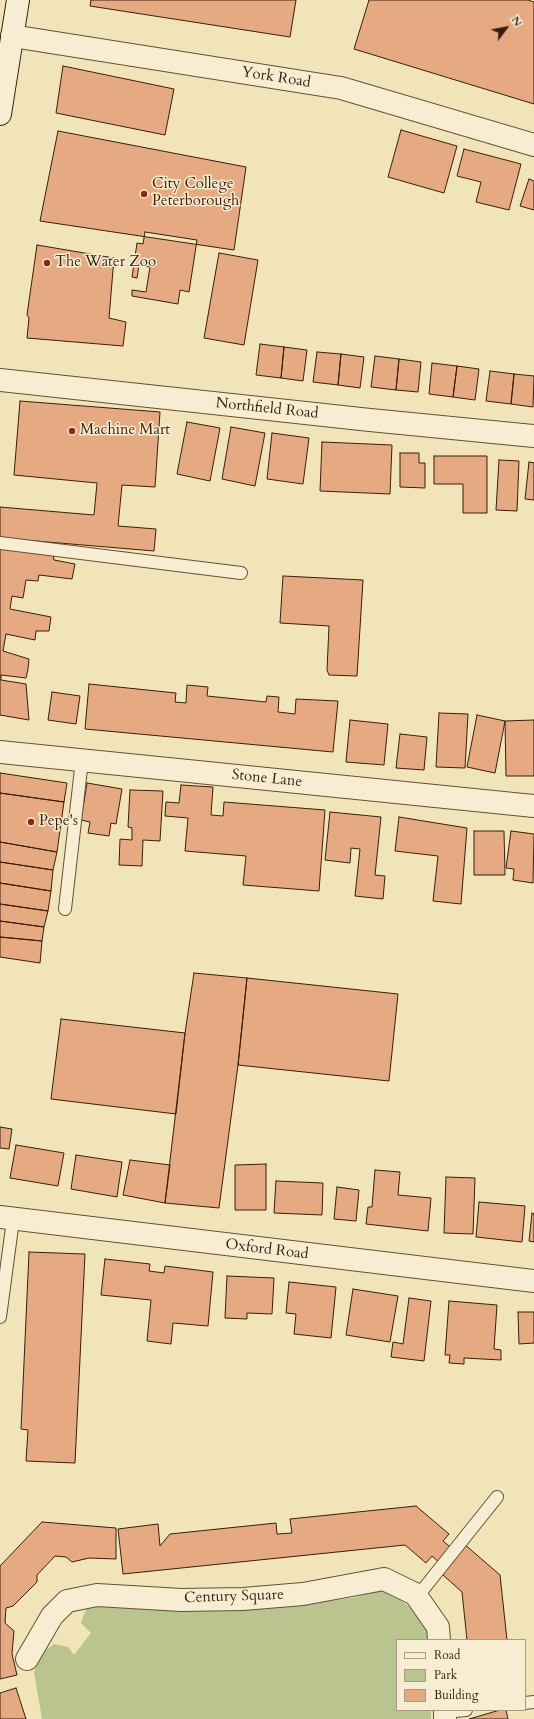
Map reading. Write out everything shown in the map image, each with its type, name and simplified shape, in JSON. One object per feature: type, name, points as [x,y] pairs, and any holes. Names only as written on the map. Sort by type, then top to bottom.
[{"type":"street","points":[[0,114],[18,0]]},
{"type":"street","name":"York Road","points":[[12,36],[340,88],[534,145]]},
{"type":"street","name":"Northfield Road","points":[[0,380],[362,420],[534,436]]},
{"type":"street","name":"Stone Lane","points":[[0,752],[534,806]]},
{"type":"street","name":"Oxford Road","points":[[7,1219],[534,1281]]},
{"type":"street","name":"Century Square","points":[[27,1660],[52,1616],[67,1601],[97,1595],[181,1600],[243,1599],[303,1594],[384,1579],[415,1594],[438,1627],[439,1639]]},
{"type":"lane","points":[[0,543],[241,573]]},
{"type":"lane","points":[[65,909],[82,760]]},
{"type":"lane","points":[[0,1317],[7,1219]]},
{"type":"lane","points":[[416,1597],[497,1497]]},
{"type":"green space","points":[[377,1588],[399,1599],[416,1612],[429,1633],[429,1639],[396,1639],[396,1711],[431,1711],[431,1719],[42,1719],[34,1672],[42,1653],[54,1644],[68,1647],[74,1655],[91,1633],[81,1623],[90,1603],[115,1608],[186,1611],[297,1606],[357,1597]]},
{"type":"building","points":[[91,0],[296,0],[290,37],[90,6]]},
{"type":"building","points":[[369,0],[528,0],[534,2],[534,104],[354,49]]},
{"type":"building","points":[[63,66],[174,89],[165,135],[56,113]]},
{"type":"building","points":[[401,130],[457,146],[444,193],[388,177]]},
{"type":"building","name":"City College Peterborough","points":[[58,131],[246,167],[234,250],[40,221]]},
{"type":"building","points":[[464,149],[521,164],[509,210],[476,202],[481,182],[457,176]]},
{"type":"building","points":[[529,179],[534,181],[534,210],[520,206]]},
{"type":"building","points":[[145,232],[197,240],[189,292],[180,290],[178,304],[132,296],[132,290],[146,292],[150,267],[139,265],[137,278],[132,277],[137,243],[143,244]]},
{"type":"building","points":[[37,245],[114,258],[109,318],[126,322],[123,346],[27,338],[29,318],[27,315]]},
{"type":"building","points":[[219,253],[258,260],[244,345],[204,338]]},
{"type":"building","points":[[260,344],[284,347],[281,378],[256,375]]},
{"type":"building","points":[[284,347],[307,350],[303,381],[281,378]]},
{"type":"building","points":[[317,352],[341,354],[338,385],[313,382]]},
{"type":"building","points":[[341,354],[364,357],[360,388],[338,385]]},
{"type":"building","points":[[375,356],[399,359],[396,390],[371,387]]},
{"type":"building","points":[[399,359],[421,362],[418,392],[396,390]]},
{"type":"building","points":[[432,363],[457,366],[453,397],[429,394]]},
{"type":"building","points":[[457,366],[479,369],[475,400],[453,397]]},
{"type":"building","points":[[490,371],[514,374],[511,404],[486,401]]},
{"type":"building","points":[[514,374],[534,376],[533,407],[511,404]]},
{"type":"building","points":[[20,401],[160,412],[155,487],[122,485],[118,526],[156,529],[154,551],[0,538],[0,507],[94,515],[97,483],[14,475]]},
{"type":"building","points":[[187,422],[220,428],[210,481],[177,474]]},
{"type":"building","points":[[231,427],[265,433],[255,486],[222,479]]},
{"type":"building","points":[[272,433],[309,438],[303,484],[267,479]]},
{"type":"building","points":[[322,442],[392,445],[390,494],[320,491]]},
{"type":"building","points":[[400,453],[419,453],[419,463],[425,463],[425,488],[400,487]]},
{"type":"building","points":[[434,456],[487,456],[487,513],[463,513],[463,484],[434,484]]},
{"type":"building","points":[[499,460],[519,461],[517,511],[496,510]]},
{"type":"building","points":[[529,462],[534,463],[534,500],[525,499]]},
{"type":"building","points":[[0,546],[53,554],[54,560],[75,564],[72,579],[39,575],[38,581],[26,580],[23,598],[12,596],[10,609],[51,617],[49,631],[36,631],[35,640],[6,634],[3,651],[29,659],[28,669],[26,678],[1,675],[1,680],[26,684],[29,720],[0,715]]},
{"type":"building","points":[[283,576],[363,580],[357,676],[329,675],[327,670],[329,626],[280,623]]},
{"type":"building","points":[[89,684],[176,693],[175,702],[186,703],[187,685],[208,687],[207,696],[266,702],[267,696],[279,697],[278,712],[295,714],[296,699],[338,701],[333,752],[85,729]]},
{"type":"building","points":[[52,692],[80,696],[76,724],[48,720]]},
{"type":"building","points":[[439,713],[468,714],[465,768],[436,767]]},
{"type":"building","points":[[477,715],[505,721],[495,773],[467,767]]},
{"type":"building","points":[[350,720],[388,724],[384,765],[346,762]]},
{"type":"building","points":[[534,720],[534,776],[506,776],[505,721]]},
{"type":"building","points":[[400,734],[427,737],[424,770],[396,768]]},
{"type":"building","points":[[0,773],[67,783],[64,802],[0,793]]},
{"type":"building","points":[[87,783],[122,789],[116,824],[111,823],[109,836],[88,833],[90,822],[81,820]]},
{"type":"building","points":[[181,785],[213,787],[211,815],[223,816],[224,802],[325,810],[319,891],[243,885],[246,856],[185,851],[188,818],[165,816],[166,802],[179,803]]},
{"type":"building","points":[[130,790],[163,791],[160,841],[143,840],[142,866],[119,865],[120,839],[132,840],[132,828],[128,827]]},
{"type":"building","name":"Pepe's","points":[[0,793],[64,802],[57,852],[0,842]]},
{"type":"building","points":[[330,812],[381,817],[375,875],[385,876],[383,899],[355,896],[360,849],[351,848],[350,863],[325,860]]},
{"type":"building","points":[[399,817],[467,828],[461,904],[433,901],[438,856],[395,851]]},
{"type":"building","points":[[474,831],[504,831],[505,875],[474,875]]},
{"type":"building","points":[[511,831],[534,834],[533,883],[513,880],[514,869],[506,868]]},
{"type":"building","points":[[0,842],[57,852],[53,870],[0,862]]},
{"type":"building","points":[[0,862],[53,870],[51,891],[0,883]]},
{"type":"building","points":[[0,883],[51,891],[48,911],[0,904]]},
{"type":"building","points":[[0,904],[48,911],[44,927],[0,921]]},
{"type":"building","points":[[0,921],[44,927],[42,941],[0,937]]},
{"type":"building","points":[[0,937],[42,941],[40,963],[0,957]]},
{"type":"building","points":[[194,973],[247,978],[238,1065],[219,1208],[165,1203],[185,1033]]},
{"type":"building","points":[[247,978],[398,994],[389,1081],[238,1065]]},
{"type":"building","points":[[61,1019],[185,1033],[176,1114],[51,1099]]},
{"type":"building","points":[[0,1127],[12,1129],[9,1149],[0,1148]]},
{"type":"building","points":[[16,1145],[64,1153],[58,1186],[10,1178]]},
{"type":"building","points":[[76,1155],[122,1162],[117,1197],[71,1189]]},
{"type":"building","points":[[130,1160],[170,1165],[165,1203],[123,1195]]},
{"type":"building","points":[[266,1164],[266,1210],[235,1210],[235,1165]]},
{"type":"building","points":[[375,1170],[400,1172],[398,1195],[431,1198],[428,1231],[366,1224],[368,1207],[372,1207]]},
{"type":"building","points":[[446,1177],[475,1178],[473,1234],[444,1233]]},
{"type":"building","points":[[276,1181],[323,1183],[322,1215],[274,1213]]},
{"type":"building","points":[[337,1187],[359,1190],[356,1221],[334,1219]]},
{"type":"building","points":[[479,1202],[525,1206],[522,1242],[476,1237]]},
{"type":"building","points":[[532,1213],[534,1214],[534,1242],[529,1241]]},
{"type":"building","points":[[29,1252],[85,1254],[75,1463],[26,1461],[28,1430],[21,1429]]},
{"type":"building","points":[[105,1259],[150,1264],[149,1271],[164,1273],[165,1266],[213,1272],[208,1326],[173,1323],[171,1344],[147,1341],[151,1300],[101,1295]]},
{"type":"building","points":[[227,1276],[274,1278],[272,1314],[247,1313],[247,1319],[225,1318]]},
{"type":"building","points":[[289,1282],[336,1287],[331,1338],[294,1334],[296,1314],[286,1313]]},
{"type":"building","points":[[353,1289],[398,1296],[390,1342],[346,1335]]},
{"type":"building","points":[[409,1298],[431,1301],[424,1361],[391,1357],[393,1342],[403,1344]]},
{"type":"building","points":[[449,1301],[497,1305],[494,1349],[501,1350],[501,1360],[464,1358],[464,1364],[449,1363],[450,1355],[445,1355]]},
{"type":"building","points":[[518,1312],[534,1312],[534,1343],[519,1344]]},
{"type":"building","points":[[416,1506],[449,1534],[443,1541],[455,1551],[463,1543],[500,1575],[507,1639],[467,1639],[462,1592],[443,1575],[442,1565],[432,1556],[426,1563],[405,1545],[123,1574],[118,1529],[158,1524],[160,1546],[170,1534],[276,1523],[277,1534],[292,1533],[290,1519]]},
{"type":"building","points":[[42,1522],[116,1528],[116,1559],[89,1558],[72,1562],[66,1557],[55,1556],[37,1575],[37,1582],[13,1606],[6,1608],[5,1623],[14,1631],[12,1654],[17,1675],[0,1679],[0,1566]]},
{"type":"building","points":[[16,1688],[26,1719],[0,1719],[0,1693]]},
{"type":"building","points":[[497,1711],[506,1711],[508,1719],[469,1719]]},
{"type":"place","name":"City College Peterborough","points":[[144,194]]},
{"type":"place","name":"The Water Zoo","points":[[47,263]]},
{"type":"place","name":"Machine Mart","points":[[72,431]]},
{"type":"place","name":"Pepe's","points":[[31,822]]}]
